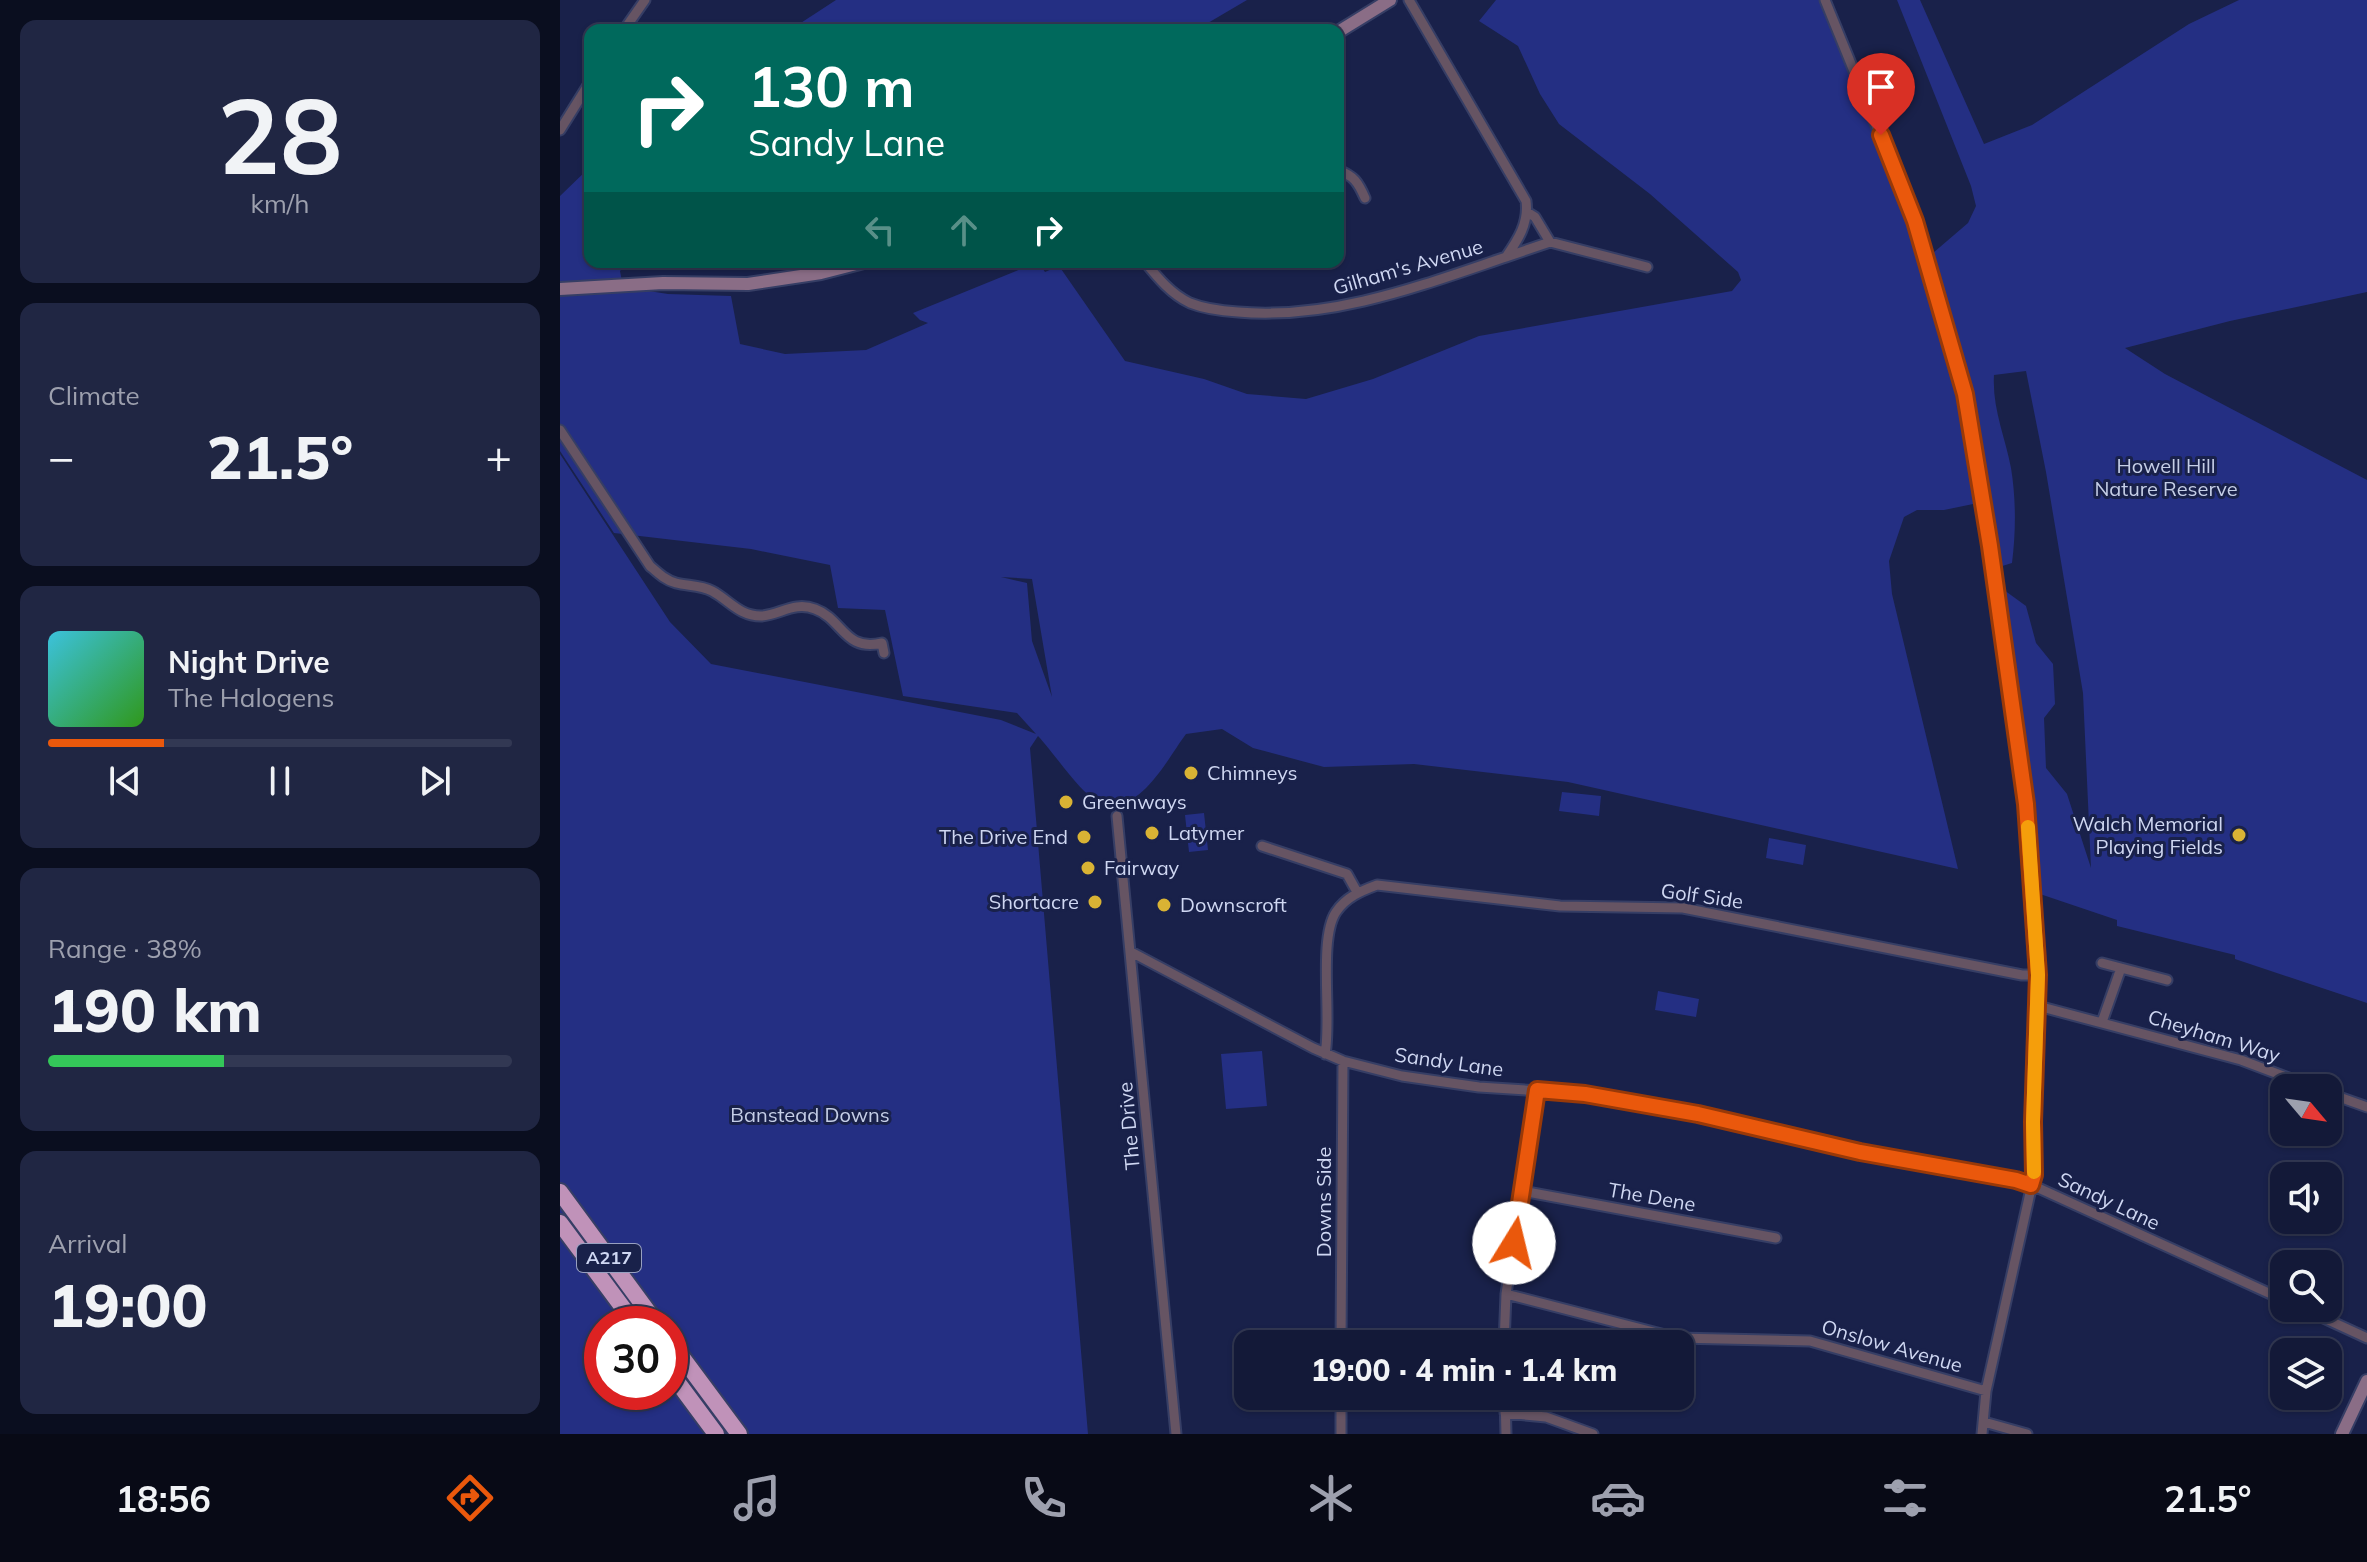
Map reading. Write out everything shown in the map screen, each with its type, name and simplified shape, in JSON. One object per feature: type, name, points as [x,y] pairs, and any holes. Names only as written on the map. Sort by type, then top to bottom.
[{"type":"highway","name":"A217","points":[[560,1192],[644,1306]]},
{"type":"highway","name":"A217","points":[[560,1223],[622,1306]]},
{"type":"highway","points":[[688,1365],[739,1434]]},
{"type":"highway","points":[[688,1396],[716,1434]]},
{"type":"street","points":[[628,24],[645,0]]},
{"type":"street","points":[[1344,28],[1390,0]]},
{"type":"street","points":[[1409,0],[1526,201],[1527,212],[1535,217],[1550,242],[1647,267]]},
{"type":"street","points":[[1825,0],[1915,221],[1965,394],[1986,514],[2026,804],[2038,975],[2034,1175],[1986,1391],[1982,1434]]},
{"type":"street","points":[[560,130],[584,92]]},
{"type":"street","points":[[1344,172],[1358,182],[1365,198]]},
{"type":"street","name":"Gilham's Avenue","points":[[1506,257],[1517,241],[1527,212]]},
{"type":"street","name":"Gilham's Avenue","points":[[1150,268],[1168,288],[1191,303],[1217,309],[1264,313],[1321,309],[1370,300],[1550,242]]},
{"type":"street","points":[[560,289],[663,283],[748,284],[841,268]]},
{"type":"street","points":[[560,430],[650,566],[665,579],[705,588],[740,612],[752,615],[767,615],[797,606],[813,608],[858,644],[871,646],[882,643],[884,653]]},
{"type":"street","name":"The Drive","points":[[1117,816],[1176,1434]]},
{"type":"street","points":[[1262,846],[1347,874],[1357,892],[1336,912],[1330,927],[1325,1054]]},
{"type":"street","name":"Golf Side","points":[[1357,892],[1377,885],[1560,906],[1683,908],[2022,975],[2038,975]]},
{"type":"street","name":"Sandy Lane","points":[[1131,952],[1343,1061],[1440,1083],[1585,1094],[1698,1114],[1860,1152],[2016,1180],[2270,1294]]},
{"type":"street","name":"Cheyham Way","points":[[2102,963],[2167,980]]},
{"type":"street","points":[[2102,1022],[2121,968]]},
{"type":"street","name":"Cheyham Way","points":[[2038,1006],[2241,1060],[2278,1074]]},
{"type":"street","name":"Downs Side","points":[[1341,1330],[1343,1061]]},
{"type":"street","points":[[1505,1330],[1506,1294],[1537,1090]]},
{"type":"street","points":[[2342,1098],[2367,1107]]},
{"type":"street","name":"The Dene","points":[[1522,1191],[1776,1238]]},
{"type":"street","name":"Onslow Avenue","points":[[1506,1294],[1677,1338],[1810,1341],[1986,1391]]},
{"type":"street","points":[[2332,1322],[2367,1338]]},
{"type":"street","points":[[2342,1434],[2367,1381]]},
{"type":"street","points":[[1341,1410],[1341,1434]]},
{"type":"street","points":[[1506,1434],[1505,1413],[1546,1417],[1593,1434]]},
{"type":"street","points":[[1984,1422],[2027,1434]]},
{"type":"green space","points":[[836,0],[1247,0],[1206,24],[799,24]]},
{"type":"green space","points":[[1496,0],[1827,0],[1896,162],[1921,243],[1933,253],[1968,223],[1976,206],[1971,186],[1897,0],[1920,0],[1984,144],[2032,125],[2189,24],[2239,0],[2367,0],[2367,292],[2230,321],[2125,348],[2165,374],[2367,480],[2367,1003],[2235,959],[2235,955],[2117,926],[2117,920],[2037,893],[2027,752],[2004,590],[2026,606],[2036,643],[2053,664],[2055,704],[2044,718],[2046,768],[2067,794],[2091,868],[2083,693],[2026,371],[1994,375],[1997,410],[2014,491],[2012,563],[1999,567],[1987,495],[1976,498],[1978,503],[1944,510],[1917,510],[1904,517],[1889,561],[1892,594],[1958,869],[1568,782],[1414,764],[1324,767],[1253,748],[1222,729],[1186,734],[1147,787],[1121,804],[1107,804],[1085,792],[1038,736],[1030,748],[1088,1434],[560,1434],[560,454],[670,622],[711,664],[1001,720],[1036,734],[1017,713],[903,696],[885,610],[838,608],[830,565],[751,549],[614,533],[560,451],[560,196],[584,173],[584,268],[623,268],[620,271],[623,287],[668,294],[731,296],[740,344],[785,354],[866,350],[928,323],[913,313],[1023,268],[1042,268],[1045,272],[1060,268],[1125,361],[1204,379],[1247,394],[1306,399],[1373,379],[1479,336],[1732,291],[1741,280],[1738,272],[1650,194],[1559,124],[1540,94],[1518,46],[1479,21]],"holes":[[[1001,577],[1032,579],[1052,697],[1032,641],[1027,583]]]},
{"type":"green space","points":[[1562,792],[1601,796],[1599,816],[1559,811]]},
{"type":"green space","points":[[1204,813],[1208,850],[1189,852],[1185,815]]},
{"type":"green space","points":[[1769,838],[1806,845],[1803,865],[1766,858]]},
{"type":"green space","points":[[1658,991],[1699,999],[1696,1017],[1655,1010]]},
{"type":"green space","points":[[1262,1051],[1267,1106],[1226,1109],[1221,1054]]},
{"type":"slow traffic","points":[[2028,827],[2038,975],[2034,1172]]},
{"type":"place","name":"Chimneys","points":[[1191,773]]},
{"type":"place","name":"Greenways","points":[[1066,802]]},
{"type":"place","name":"Latymer","points":[[1152,833]]},
{"type":"place","name":"Walch Memorial Playing Fields","points":[[2239,835]]},
{"type":"place","name":"The Drive End","points":[[1084,837]]},
{"type":"place","name":"Fairway","points":[[1088,868]]},
{"type":"place","name":"Shortacre","points":[[1095,902]]},
{"type":"place","name":"Downscroft","points":[[1164,905]]},
{"type":"route","points":[[1514,1243],[1537,1090],[1585,1094],[1698,1114],[1860,1152],[2031,1185],[2034,1175],[2038,975],[2026,804],[1986,514],[1965,394],[1915,221],[1881,135]]},
{"type":"park label","name":"Howell Hill Nature Reserve","points":[[2166,478]]},
{"type":"park label","name":"Banstead Downs","points":[[810,1115]]}]
